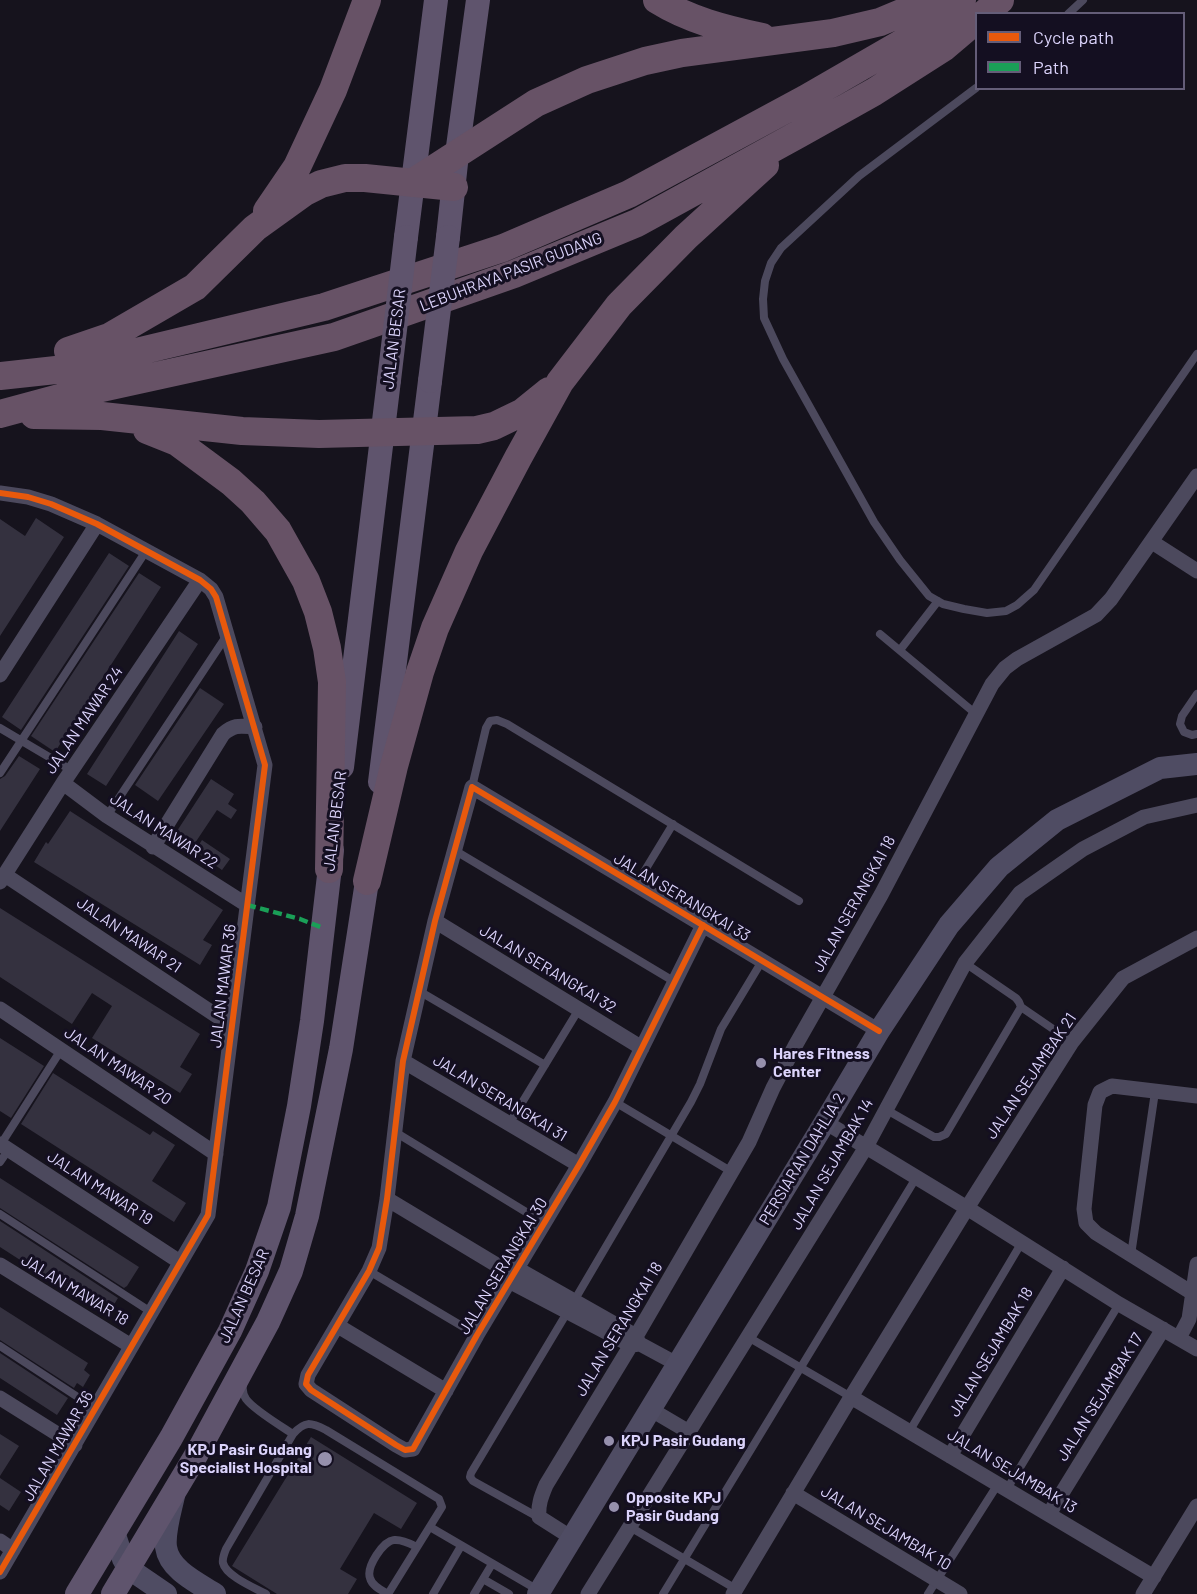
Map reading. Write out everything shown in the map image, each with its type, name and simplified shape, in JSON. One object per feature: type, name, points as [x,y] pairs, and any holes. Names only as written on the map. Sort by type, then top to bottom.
[{"type":"highway","points":[[255,228],[297,167],[333,90],[367,0]]},
{"type":"highway","points":[[657,0],[674,10],[713,25],[781,41]]},
{"type":"highway","points":[[412,183],[536,103],[613,70],[682,53],[833,33],[880,22],[932,0]]},
{"type":"highway","name":"LEBUHRAYA PASIR GUDANG","points":[[0,375],[65,369],[324,307],[503,248],[650,183],[805,99],[928,28],[962,0]]},
{"type":"highway","points":[[986,12],[1000,0]]},
{"type":"highway","name":"LEBUHRAYA PASIR GUDANG","points":[[1,414],[74,394],[334,337],[514,274],[637,223],[894,80],[943,48],[975,21]]},
{"type":"highway","points":[[367,881],[394,766],[420,672],[435,628],[469,551],[560,382],[618,305],[686,237],[799,134]]},
{"type":"highway","points":[[0,370],[41,360],[109,337],[195,287],[255,228],[305,192],[329,182],[345,178],[365,178],[454,187]]},
{"type":"highway","points":[[1,414],[102,416],[242,431],[319,434],[477,430],[494,426],[523,412],[560,382]]},
{"type":"highway","points":[[102,416],[149,430],[177,442],[231,482],[254,502],[278,531],[306,581],[318,612],[332,682],[330,869]]},
{"type":"main road","name":"JALAN BESAR","points":[[77,1594],[171,1438],[230,1331],[257,1271],[279,1207],[311,1031],[436,0]]},
{"type":"main road","name":"JALAN BESAR","points":[[112,1594],[195,1457],[268,1322],[291,1270],[307,1216],[341,1049],[367,881],[478,0]]},
{"type":"street","name":"JALAN SERANGKAI 18","points":[[540,1517],[539,1500],[546,1485],[636,1342],[732,1172],[759,1121],[773,1088],[880,895],[992,684],[1005,668],[1017,659],[1096,615],[1111,599],[1195,484]]},
{"type":"street","name":"JALAN MAWAR 36","points":[[0,493],[28,497],[51,504],[97,524],[200,580],[211,589],[216,597],[228,635],[265,765],[208,1215],[75,1445],[6,1546],[0,1572]]},
{"type":"street","points":[[0,675],[97,524]]},
{"type":"street","points":[[1152,542],[1197,571]]},
{"type":"street","name":"JALAN MAWAR 24","points":[[3,879],[67,777],[200,580]]},
{"type":"street","points":[[153,847],[223,734],[238,725],[255,727]]},
{"type":"street","name":"PERSIARAN DAHLIA 2","points":[[538,1586],[572,1538],[879,1031],[949,925],[999,867],[1058,820],[1160,768],[1197,764]]},
{"type":"street","name":"JALAN MAWAR 22","points":[[67,777],[107,816],[247,905]]},
{"type":"street","points":[[446,1391],[338,1326],[369,1271],[379,1248],[403,1061],[435,921],[472,787]]},
{"type":"street","name":"JALAN SERANGKAI 33","points":[[472,787],[879,1031]]},
{"type":"street","name":"JALAN SEJAMBAK 14","points":[[588,1594],[866,1147],[965,963],[1020,893],[1083,849],[1144,817],[1197,805]]},
{"type":"street","name":"JALAN MAWAR 21","points":[[3,879],[232,1026]]},
{"type":"street","name":"JALAN SERANGKAI 32","points":[[435,921],[642,1048]]},
{"type":"street","name":"JALAN SERANGKAI 30","points":[[338,1326],[308,1376],[306,1384],[311,1390],[396,1445],[405,1450],[413,1449],[477,1335],[615,1102],[703,926]]},
{"type":"street","name":"JALAN SEJAMBAK 21","points":[[967,1208],[1072,1042],[1124,978],[1197,938]]},
{"type":"street","name":"JALAN MAWAR 20","points":[[0,1009],[216,1154]]},
{"type":"street","name":"JALAN SERANGKAI 31","points":[[403,1061],[579,1165]]},
{"type":"street","points":[[1195,1295],[1096,1233],[1086,1223],[1084,1209],[1095,1105],[1100,1092],[1112,1086],[1197,1096]]},
{"type":"street","points":[[825,1122],[1119,1304],[1197,1349]]},
{"type":"street","name":"JALAN MAWAR 19","points":[[3,1146],[180,1262]]},
{"type":"street","points":[[387,1199],[495,1264],[677,1365]]},
{"type":"street","points":[[734,1592],[967,1208]]},
{"type":"street","points":[[1179,1338],[1189,1319],[1195,1295],[1197,1264]]},
{"type":"street","name":"JALAN MAWAR 18","points":[[0,1265],[131,1346]]},
{"type":"street","name":"JALAN SEJAMBAK 18","points":[[950,1456],[1063,1268]]},
{"type":"street","name":"JALAN SEJAMBAK 17","points":[[1049,1514],[1163,1329]]},
{"type":"street","name":"JALAN SEJAMBAK 13","points":[[851,1397],[1154,1577]]},
{"type":"street","points":[[0,1398],[75,1445]]},
{"type":"street","points":[[650,1409],[688,1432]]},
{"type":"street","points":[[175,1491],[166,1548],[180,1571],[215,1594]]},
{"type":"street","name":"JALAN SEJAMBAK 10","points":[[794,1493],[960,1594]]},
{"type":"street","points":[[1143,1594],[1197,1506]]},
{"type":"street","points":[[540,1517],[572,1538]]},
{"type":"street","points":[[114,1532],[120,1553],[128,1568],[166,1594]]},
{"type":"lane","points":[[1070,12],[1083,0]]},
{"type":"lane","points":[[975,89],[859,176],[782,248],[771,263],[765,281],[763,299],[764,318],[783,359],[874,522],[900,560],[929,596],[943,604],[987,613],[1006,611],[1017,605],[1034,590],[1197,354]]},
{"type":"lane","points":[[0,773],[146,551]]},
{"type":"lane","points":[[900,651],[938,601]]},
{"type":"lane","points":[[880,634],[976,714]]},
{"type":"lane","points":[[107,816],[228,635]]},
{"type":"lane","points":[[1197,694],[1182,716],[1180,724],[1184,732],[1197,734]]},
{"type":"lane","points":[[472,787],[486,728],[490,721],[497,720],[799,901]]},
{"type":"lane","points":[[0,728],[21,741],[67,777]]},
{"type":"lane","points":[[636,885],[673,825]]},
{"type":"lane","points":[[454,850],[675,982]]},
{"type":"lane","points":[[540,1517],[473,1481],[470,1477],[471,1473],[700,1084],[721,1029],[762,961]]},
{"type":"lane","points":[[965,963],[1016,998],[1021,1007],[1072,1042]]},
{"type":"lane","points":[[419,991],[545,1065]]},
{"type":"lane","points":[[885,1109],[934,1137],[946,1134],[1021,1007]]},
{"type":"lane","points":[[509,1124],[579,1009]]},
{"type":"lane","points":[[0,1162],[3,1146],[61,1050]]},
{"type":"lane","points":[[1131,1255],[1155,1092]]},
{"type":"lane","points":[[615,1102],[732,1172]]},
{"type":"lane","points":[[395,1132],[544,1223]]},
{"type":"lane","points":[[663,1594],[916,1178]]},
{"type":"lane","points":[[0,1214],[151,1312]]},
{"type":"lane","points":[[909,1432],[1022,1242]]},
{"type":"lane","points":[[369,1271],[477,1335]]},
{"type":"lane","points":[[928,1594],[1003,1486],[1119,1304]]},
{"type":"lane","points":[[748,1337],[851,1397]]},
{"type":"lane","points":[[0,1346],[96,1409]]},
{"type":"lane","points":[[245,1365],[242,1390],[246,1399],[293,1434]]},
{"type":"lane","points":[[266,1594],[230,1574],[224,1567],[223,1561],[226,1549],[293,1434],[300,1426],[308,1423],[316,1425],[439,1499],[442,1507],[388,1594],[380,1590],[369,1577],[369,1568],[383,1546],[396,1539],[417,1547]]},
{"type":"lane","points":[[430,1527],[492,1564],[538,1586]]},
{"type":"lane","points":[[630,1527],[684,1558],[734,1592]]},
{"type":"lane","points":[[433,1594],[461,1546]]},
{"type":"lane","points":[[474,1594],[492,1564]]},
{"type":"lane","points":[[483,1579],[509,1594]]},
{"type":"building","points":[[36,518],[64,537],[0,636],[0,519],[25,536]]},
{"type":"building","points":[[109,553],[129,566],[21,730],[2,717]]},
{"type":"building","points":[[139,573],[161,587],[55,752],[31,736]]},
{"type":"building","points":[[179,631],[198,644],[106,786],[87,774]]},
{"type":"building","points":[[200,688],[224,704],[158,801],[135,785]]},
{"type":"building","points":[[19,756],[40,769],[0,831],[0,779],[5,776]]},
{"type":"building","points":[[211,779],[234,794],[228,804],[237,810],[231,819],[217,810],[195,843],[177,831]]},
{"type":"building","points":[[70,811],[223,910],[203,940],[212,945],[200,965],[34,862]]},
{"type":"building","points":[[202,840],[230,859],[222,870],[195,851]]},
{"type":"building","points":[[0,908],[200,1034],[180,1067],[192,1074],[180,1093],[92,1038],[112,1006],[92,993],[72,1024],[0,977]]},
{"type":"building","points":[[0,1038],[44,1066],[11,1118],[0,1111]]},
{"type":"building","points":[[53,1073],[150,1135],[153,1131],[175,1145],[152,1181],[186,1203],[174,1222],[21,1124]]},
{"type":"building","points":[[0,1178],[139,1267],[127,1286],[124,1288],[0,1208]]},
{"type":"building","points":[[0,1221],[118,1298],[107,1316],[0,1247]]},
{"type":"building","points":[[0,1307],[88,1363],[84,1370],[90,1375],[83,1387],[77,1383],[74,1388],[0,1340]]},
{"type":"building","points":[[0,1353],[68,1398],[57,1415],[0,1378]]},
{"type":"building","points":[[0,1434],[19,1446],[0,1476]]},
{"type":"building","points":[[311,1437],[417,1503],[401,1529],[374,1513],[340,1569],[357,1579],[348,1594],[277,1594],[232,1566]]},
{"type":"building","points":[[0,1478],[21,1492],[9,1511],[0,1505]]},
{"type":"marked path","points":[[247,905],[300,919],[323,928]]},
{"type":"cycle path","points":[[0,493],[28,497],[51,504],[97,524],[200,580],[211,589],[216,597],[265,765],[208,1215],[0,1572]]},
{"type":"cycle path","points":[[703,925],[615,1102],[477,1335],[413,1449],[405,1450],[396,1445],[311,1390],[306,1384],[308,1375],[369,1271],[379,1248],[403,1061],[435,921],[472,787],[676,909],[726,939],[777,970],[879,1031]]},
{"type":"place","name":"Hares Fitness Center","points":[[761,1063]]},
{"type":"place","name":"KPJ Pasir Gudang","points":[[609,1441]]},
{"type":"place","name":"KPJ Pasir Gudang Specialist Hospital","points":[[325,1459]]},
{"type":"place","name":"Opposite KPJ Pasir Gudang","points":[[614,1507]]}]
